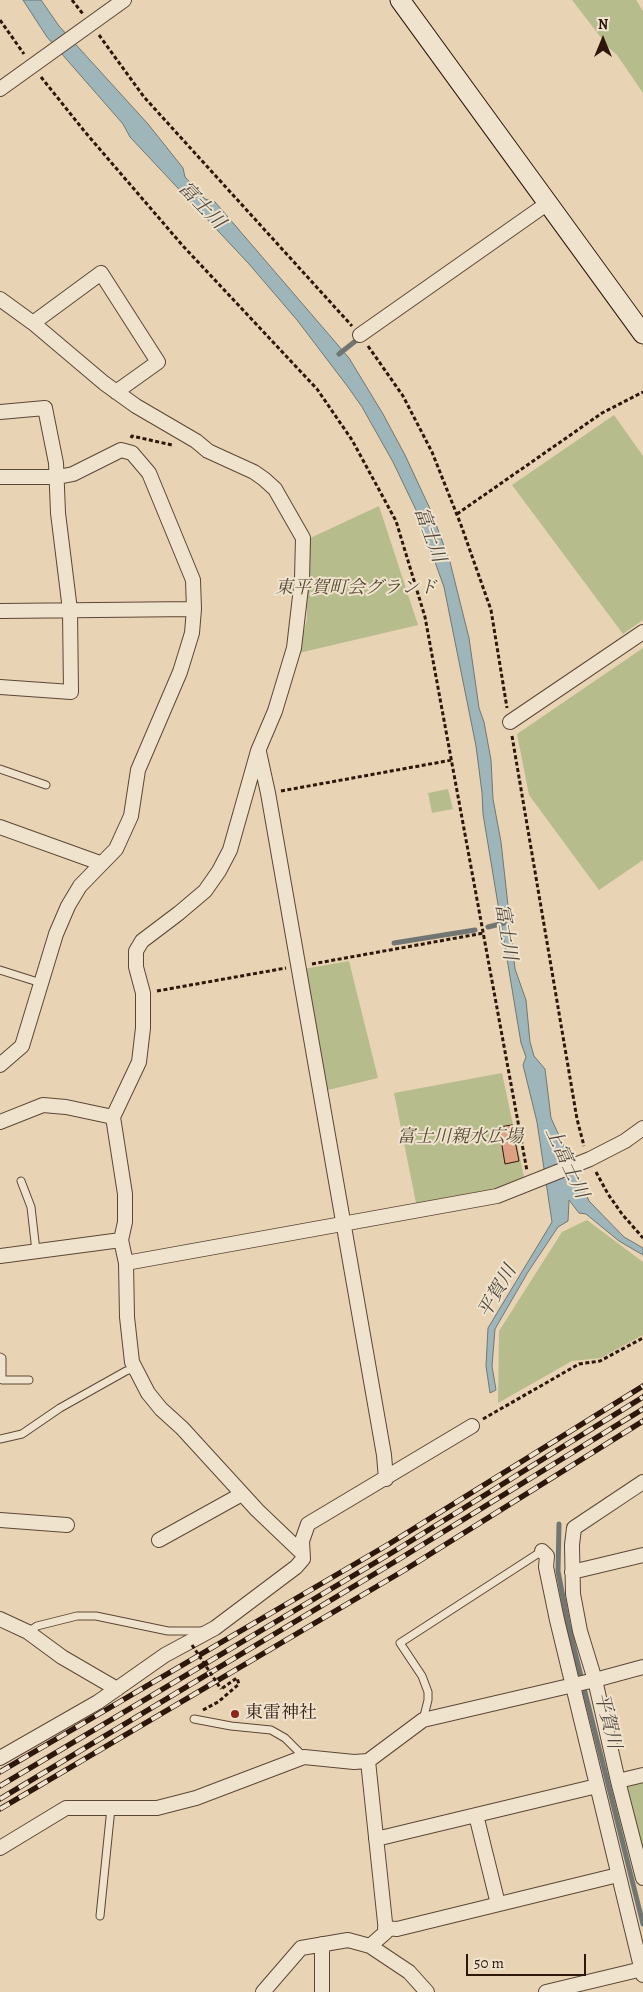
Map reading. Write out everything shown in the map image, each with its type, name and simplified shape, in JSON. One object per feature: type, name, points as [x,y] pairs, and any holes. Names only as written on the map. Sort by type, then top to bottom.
[{"type":"street","points":[[0,90],[124,0]]},
{"type":"street","points":[[400,0],[643,334]]},
{"type":"street","points":[[360,335],[548,203]]},
{"type":"street","points":[[33,323],[101,273],[158,362],[116,392]]},
{"type":"street","points":[[0,299],[33,323],[116,392],[136,406],[196,441],[208,451],[254,472],[264,479],[275,489],[303,538],[302,579],[294,648],[275,710],[258,751],[230,850],[219,871],[205,891],[179,914],[142,941],[136,951],[136,967],[143,993],[143,1028],[139,1062],[113,1117],[125,1194],[125,1222],[121,1240],[126,1263],[129,1345],[132,1362],[148,1393],[161,1408],[182,1428],[242,1494],[302,1553]]},
{"type":"street","points":[[0,412],[45,408],[58,477],[58,513],[70,610],[71,692],[0,687]]},
{"type":"street","points":[[0,477],[58,477],[73,474],[121,450],[132,453],[149,473],[193,580],[194,609],[192,633],[180,672],[138,770],[131,816],[116,849],[100,863],[80,886],[68,906],[56,934],[22,1046],[0,1066]]},
{"type":"street","points":[[0,611],[194,609]]},
{"type":"street","points":[[510,722],[643,632]]},
{"type":"street","points":[[258,751],[268,793],[342,1225],[384,1455],[386,1479]]},
{"type":"street","points":[[0,827],[100,863]]},
{"type":"street","points":[[0,1122],[42,1105],[66,1107],[113,1117]]},
{"type":"street","points":[[126,1263],[482,1199],[529,1184],[590,1159],[625,1141],[643,1128]]},
{"type":"street","points":[[0,1256],[121,1240]]},
{"type":"street","points":[[0,1758],[98,1702],[165,1655],[210,1631],[296,1567],[303,1559],[302,1542],[308,1524],[472,1426]]},
{"type":"street","points":[[642,1872],[618,1781],[595,1680],[580,1631],[573,1594],[572,1545],[574,1528],[643,1482]]},
{"type":"street","points":[[159,1540],[242,1494]]},
{"type":"street","points":[[0,1520],[66,1525]]},
{"type":"street","points":[[542,1551],[547,1556],[546,1567],[642,1972],[546,1992]]},
{"type":"street","points":[[572,1572],[643,1555]]},
{"type":"street","points":[[0,1619],[28,1632],[62,1657],[117,1690]]},
{"type":"street","points":[[0,1848],[66,1808],[157,1808],[196,1798],[304,1757],[354,1762],[368,1761],[423,1720],[643,1667]]},
{"type":"street","points":[[368,1761],[386,1932],[370,1946]]},
{"type":"street","points":[[618,1781],[643,1775]]},
{"type":"street","points":[[376,1839],[597,1786]]},
{"type":"street","points":[[476,1815],[498,1904]]},
{"type":"street","points":[[385,1928],[397,1929],[618,1875]]},
{"type":"street","points":[[263,1992],[301,1948],[348,1940],[370,1946],[409,1972],[427,1992]]},
{"type":"street","points":[[322,1944],[322,1992]]},
{"type":"lane","points":[[0,769],[46,784]]},
{"type":"lane","points":[[0,970],[41,983]]},
{"type":"lane","points":[[21,1181],[31,1207],[36,1251]]},
{"type":"lane","points":[[0,1357],[2,1358],[2,1380],[29,1380]]},
{"type":"lane","points":[[0,1439],[22,1434],[60,1408],[126,1371],[135,1368]]},
{"type":"lane","points":[[423,1720],[428,1692],[422,1676],[400,1642],[542,1551]]},
{"type":"lane","points":[[28,1632],[37,1626],[77,1616],[96,1616],[168,1631],[210,1631]]},
{"type":"lane","points":[[194,1720],[271,1730],[285,1738],[304,1757]]},
{"type":"lane","points":[[100,1916],[111,1808]]},
{"type":"path","points":[[72,0],[144,97],[360,335],[407,404],[432,452],[457,514],[491,610],[577,1119],[590,1159],[608,1194],[643,1238]]},
{"type":"path","points":[[0,20],[32,66],[85,132],[183,246],[317,389],[352,440],[396,520],[425,617],[529,1184]]},
{"type":"path","points":[[457,514],[602,413],[643,392]]},
{"type":"path","points":[[121,450],[132,436],[176,446]]},
{"type":"path","points":[[268,793],[452,760]]},
{"type":"path","points":[[143,993],[484,933]]},
{"type":"path","points":[[489,1415],[579,1364],[600,1361],[643,1338]]},
{"type":"path","points":[[192,1645],[221,1689],[236,1678],[239,1684],[218,1702]]},
{"type":"green space","points":[[572,0],[636,0],[643,11],[643,93],[617,55],[609,48]]},
{"type":"green space","points":[[614,415],[643,456],[643,620],[623,634],[512,485]]},
{"type":"green space","name":"東平賀町会グランド","points":[[379,506],[418,625],[299,653],[307,618],[306,540]]},
{"type":"green space","points":[[643,648],[643,860],[599,890],[529,795],[517,734]]},
{"type":"green space","points":[[448,789],[453,809],[432,813],[428,793]]},
{"type":"green space","points":[[349,961],[378,1078],[328,1090],[303,969]]},
{"type":"green space","name":"富士川親水広場","points":[[502,1073],[524,1177],[498,1188],[416,1203],[394,1093]]},
{"type":"green space","points":[[587,1220],[643,1262],[643,1335],[601,1358],[572,1361],[498,1403],[499,1331],[562,1232]]},
{"type":"green space","points":[[643,1779],[643,1857],[625,1790],[629,1782]]},
{"type":"water","points":[[23,0],[41,0],[59,26],[148,124],[183,168],[185,177],[205,199],[215,202],[349,358],[405,455],[431,511],[450,562],[469,638],[479,708],[484,722],[491,760],[493,799],[501,842],[515,969],[526,1000],[530,1042],[534,1056],[545,1069],[551,1118],[589,1201],[624,1237],[643,1248],[643,1255],[619,1241],[586,1214],[579,1213],[569,1200],[568,1221],[558,1227],[528,1272],[495,1329],[492,1366],[496,1390],[490,1393],[486,1366],[488,1328],[552,1222],[537,1122],[523,1065],[526,1057],[521,1043],[483,814],[476,746],[444,587],[417,512],[393,462],[362,407],[348,387],[297,320],[249,264],[130,137],[123,124],[47,37]]},
{"type":"building","points":[[512,1125],[519,1161],[505,1164],[499,1127]]},
{"type":"waterway","points":[[339,354],[358,339]]},
{"type":"waterway","name":"富士川","points":[[488,927],[504,923]]},
{"type":"waterway","points":[[394,943],[475,930]]},
{"type":"waterway","name":"平賀川","points":[[559,1524],[558,1571],[568,1624],[643,1924]]},
{"type":"railway","points":[[0,1772],[389,1544],[643,1386]]},
{"type":"railway","points":[[0,1786],[393,1552],[643,1397]]},
{"type":"railway","points":[[0,1799],[396,1561],[643,1409]]},
{"type":"railway","points":[[0,1809],[403,1571],[643,1421]]},
{"type":"place","name":"東雷神社","points":[[235,1714]]},
{"type":"water label","name":"上富士川","points":[[566,1163]]}]
